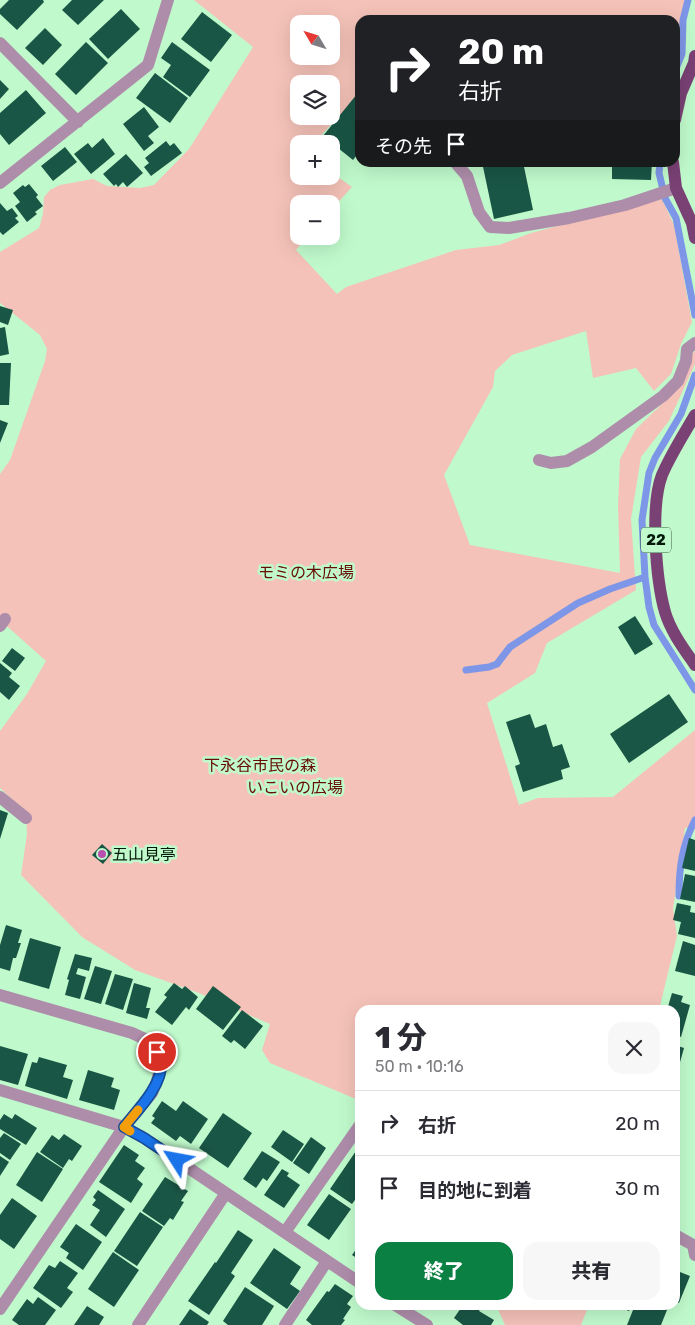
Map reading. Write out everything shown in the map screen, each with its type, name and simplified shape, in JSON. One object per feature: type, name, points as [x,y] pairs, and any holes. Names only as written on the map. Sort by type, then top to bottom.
[{"type":"main road","points":[[680,98],[695,56]]},
{"type":"main road","points":[[673,167],[672,188],[692,224],[695,238]]},
{"type":"main road","name":"22","points":[[695,415],[674,451],[662,477],[656,508],[656,561],[665,613],[678,641],[695,665]]},
{"type":"street","points":[[0,183],[148,65],[168,0]]},
{"type":"street","points":[[0,43],[78,122]]},
{"type":"street","points":[[459,167],[467,176],[479,212],[490,227],[510,228],[568,218],[625,205],[672,188]]},
{"type":"street","points":[[539,460],[551,463],[567,461],[592,447],[663,396],[678,381],[686,361],[687,349],[693,344]]},
{"type":"street","points":[[0,797],[26,818]]},
{"type":"street","points":[[0,995],[132,1033],[147,1040],[157,1052],[161,1064],[152,1093],[124,1127],[0,1310]]},
{"type":"street","points":[[1,1093],[124,1127],[144,1138],[355,1279]]},
{"type":"street","points":[[285,1232],[355,1132]]},
{"type":"street","points":[[138,1325],[226,1193]]},
{"type":"street","points":[[680,1238],[693,1245],[695,1255]]},
{"type":"street","points":[[285,1325],[327,1262]]},
{"type":"street","points":[[404,1310],[427,1325]]},
{"type":"green space","name":"下永谷市民の森","points":[[194,0],[687,0],[680,24],[680,15],[355,15],[355,99],[340,115],[340,75],[290,75],[290,125],[331,125],[321,135],[290,135],[290,185],[340,185],[340,178],[352,187],[340,200],[340,195],[290,195],[290,245],[300,245],[296,250],[337,294],[346,287],[456,250],[499,245],[531,233],[662,199],[674,225],[692,322],[681,344],[671,374],[654,391],[636,368],[593,378],[586,331],[512,355],[495,371],[493,387],[444,475],[470,545],[620,573],[618,506],[620,459],[636,429],[664,402],[691,353],[695,352],[695,364],[669,421],[641,457],[631,519],[636,590],[547,643],[535,673],[487,703],[519,805],[538,798],[613,797],[695,730],[695,826],[685,828],[673,909],[677,936],[660,1005],[355,1005],[355,1099],[270,1063],[262,1050],[270,1024],[199,993],[135,970],[82,937],[21,875],[27,834],[26,812],[0,788],[0,731],[27,694],[46,661],[0,620],[0,474],[10,460],[45,361],[47,349],[40,335],[0,303],[0,252],[39,228],[43,214],[44,197],[50,190],[60,185],[93,179],[107,186],[140,188],[154,185],[189,149],[253,47]]},
{"type":"green space","points":[[498,1310],[587,1310],[581,1325],[505,1325]]},
{"type":"building","points":[[9,0],[43,0],[44,2],[17,30],[0,14],[0,9]]},
{"type":"building","points":[[72,0],[104,0],[78,25],[62,10]]},
{"type":"building","points":[[121,9],[140,29],[108,59],[89,39]]},
{"type":"building","points":[[202,12],[232,35],[211,62],[181,39]]},
{"type":"building","points":[[45,28],[62,45],[43,65],[25,48]]},
{"type":"building","points":[[86,42],[108,63],[76,95],[55,74]]},
{"type":"building","points":[[172,42],[210,70],[190,97],[163,77],[171,65],[161,58]]},
{"type":"building","points":[[155,73],[188,98],[170,123],[136,98]]},
{"type":"building","points":[[0,80],[9,89],[0,99]]},
{"type":"building","points":[[26,90],[46,113],[9,145],[0,134],[0,113]]},
{"type":"building","points":[[355,96],[355,157],[353,160],[340,150],[340,135],[324,135],[332,125],[340,125],[340,115]]},
{"type":"building","points":[[144,107],[159,127],[148,136],[154,143],[144,151],[123,124]]},
{"type":"building","points":[[103,138],[115,154],[91,174],[74,154],[88,143],[92,148]]},
{"type":"building","points":[[166,141],[170,146],[174,143],[182,153],[151,176],[144,167],[149,163],[145,158]]},
{"type":"building","points":[[65,147],[77,162],[53,181],[41,166]]},
{"type":"building","points":[[126,154],[143,173],[127,187],[123,182],[118,187],[116,184],[114,186],[103,174]]},
{"type":"building","points":[[483,167],[524,167],[533,210],[494,219]]},
{"type":"building","points":[[612,167],[652,167],[651,180],[612,179]]},
{"type":"building","points":[[29,184],[38,195],[36,197],[43,206],[27,222],[15,206],[20,202],[13,193],[23,185],[25,187]]},
{"type":"building","points":[[0,203],[7,211],[12,208],[18,216],[15,218],[19,222],[3,235],[0,232]]},
{"type":"building","points":[[0,306],[13,310],[8,325],[0,322]]},
{"type":"building","points":[[5,327],[9,354],[0,356],[0,328]]},
{"type":"building","points":[[0,363],[11,363],[9,405],[0,405]]},
{"type":"building","points":[[0,420],[8,423],[0,443]]},
{"type":"building","points":[[635,616],[653,644],[635,655],[618,627]]},
{"type":"building","points":[[12,648],[25,658],[15,671],[2,661]]},
{"type":"building","points":[[0,663],[12,673],[9,677],[20,686],[9,700],[0,692]]},
{"type":"building","points":[[669,694],[688,722],[629,763],[610,734]]},
{"type":"building","points":[[530,714],[535,728],[546,724],[553,747],[562,744],[570,767],[561,770],[563,779],[523,792],[515,766],[520,764],[506,722]]},
{"type":"building","points":[[0,810],[8,813],[0,839]]},
{"type":"building","points":[[689,838],[695,840],[695,871],[682,868]]},
{"type":"building","name":"五山見亭","points":[[102,844],[112,853],[103,864],[92,855]]},
{"type":"building","points":[[685,874],[695,876],[695,902],[680,899]]},
{"type":"building","points":[[677,903],[691,906],[690,912],[695,913],[695,938],[678,934],[681,922],[673,920]]},
{"type":"building","points":[[6,925],[22,930],[18,943],[21,943],[16,958],[13,958],[10,971],[0,968],[0,945]]},
{"type":"building","points":[[30,938],[61,947],[49,989],[18,980]]},
{"type":"building","points":[[683,941],[695,945],[695,976],[675,971]]},
{"type":"building","points":[[75,954],[92,958],[89,971],[78,968],[76,974],[86,977],[80,999],[65,995],[69,980],[67,979]]},
{"type":"building","points":[[95,966],[112,971],[101,1004],[84,999]]},
{"type":"building","points":[[115,974],[133,979],[123,1010],[105,1004]]},
{"type":"building","points":[[134,983],[151,988],[146,1008],[150,1008],[147,1019],[126,1013]]},
{"type":"building","points":[[174,983],[182,989],[185,986],[198,997],[189,1010],[186,1007],[172,1025],[155,1012],[167,997],[164,995]]},
{"type":"building","points":[[213,986],[241,1007],[223,1030],[196,1009]]},
{"type":"building","points":[[672,993],[683,996],[681,1002],[690,1005],[681,1037],[680,1005],[668,1005]]},
{"type":"building","points":[[242,1010],[263,1026],[245,1049],[234,1040],[231,1043],[222,1036]]},
{"type":"building","points":[[0,1046],[28,1054],[18,1085],[0,1080]]},
{"type":"building","points":[[680,1047],[684,1048],[680,1062]]},
{"type":"building","points":[[39,1057],[67,1065],[63,1077],[73,1080],[67,1099],[25,1086],[32,1062],[37,1063]]},
{"type":"building","points":[[88,1070],[114,1078],[111,1087],[120,1090],[114,1110],[79,1100]]},
{"type":"building","points":[[162,1101],[176,1111],[183,1101],[208,1119],[191,1144],[180,1136],[176,1141],[151,1123],[155,1118],[152,1116]]},
{"type":"building","points":[[223,1113],[252,1133],[228,1168],[199,1148]]},
{"type":"building","points":[[4,1114],[12,1119],[15,1114],[37,1128],[26,1145],[0,1129],[0,1120]]},
{"type":"building","points":[[283,1130],[304,1144],[292,1162],[271,1147]]},
{"type":"building","points":[[4,1133],[21,1144],[10,1160],[0,1153],[0,1138]]},
{"type":"building","points":[[64,1134],[82,1146],[72,1161],[69,1159],[63,1168],[40,1152],[52,1135],[59,1140]]},
{"type":"building","points":[[311,1137],[326,1148],[309,1174],[293,1163]]},
{"type":"building","points":[[124,1145],[139,1155],[135,1161],[145,1168],[137,1179],[143,1184],[131,1203],[99,1182]]},
{"type":"building","points":[[262,1151],[280,1162],[267,1181],[263,1178],[256,1188],[243,1179]]},
{"type":"building","points":[[37,1152],[63,1169],[42,1202],[16,1185]]},
{"type":"building","points":[[355,1152],[355,1200],[352,1204],[330,1189]]},
{"type":"building","points":[[0,1156],[9,1162],[0,1176]]},
{"type":"building","points":[[282,1169],[289,1173],[287,1176],[300,1185],[284,1208],[264,1195]]},
{"type":"building","points":[[165,1177],[188,1191],[181,1201],[184,1202],[173,1220],[170,1218],[164,1226],[142,1211]]},
{"type":"building","points":[[98,1190],[125,1209],[106,1237],[90,1225],[100,1210],[92,1205],[96,1200],[93,1197]]},
{"type":"building","points":[[329,1194],[351,1209],[329,1240],[307,1225]]},
{"type":"building","points":[[12,1198],[37,1216],[14,1249],[0,1239],[0,1215]]},
{"type":"building","points":[[140,1212],[163,1227],[137,1266],[114,1251]]},
{"type":"building","points":[[76,1224],[102,1242],[83,1270],[66,1258],[69,1253],[60,1247]]},
{"type":"building","points":[[238,1230],[253,1240],[231,1273],[235,1276],[209,1315],[188,1301]]},
{"type":"building","points":[[274,1248],[301,1267],[290,1284],[300,1291],[287,1309],[250,1283]]},
{"type":"building","points":[[113,1252],[139,1270],[114,1307],[88,1289]]},
{"type":"building","points":[[60,1261],[78,1273],[67,1288],[73,1292],[61,1308],[33,1288],[49,1265],[55,1268]]},
{"type":"building","points":[[680,1272],[690,1276],[680,1301]]},
{"type":"building","points":[[335,1284],[353,1296],[347,1304],[351,1307],[343,1319],[345,1320],[341,1325],[312,1325],[306,1320],[327,1291],[329,1292]]},
{"type":"building","points":[[245,1287],[274,1306],[262,1325],[228,1325],[223,1321]]},
{"type":"building","points":[[38,1297],[56,1310],[45,1325],[19,1325],[12,1320],[27,1299],[33,1304]]},
{"type":"building","points":[[87,1306],[104,1317],[99,1325],[74,1325]]},
{"type":"building","points":[[190,1309],[209,1322],[207,1325],[179,1325]]},
{"type":"building","points":[[460,1310],[480,1310],[494,1320],[491,1325],[463,1325],[454,1318]]},
{"type":"building","points":[[633,1310],[667,1310],[661,1325],[627,1325]]},
{"type":"waterway","points":[[680,59],[682,54],[683,20],[688,0]]},
{"type":"waterway","points":[[660,167],[659,173],[665,198],[676,218],[695,315]]},
{"type":"waterway","points":[[695,375],[681,414],[655,458],[649,473],[642,520],[645,577],[649,607],[654,625],[695,690]]},
{"type":"waterway","points":[[466,670],[497,664],[510,647],[578,603],[645,577]]},
{"type":"waterway","points":[[679,896],[682,857],[687,838],[695,820]]},
{"type":"slow traffic","points":[[130,1131],[124,1127],[138,1110]]},
{"type":"place","name":"五山見亭","points":[[102,854]]},
{"type":"route","points":[[157,1052],[161,1064],[152,1093],[124,1127],[177,1160]]},
{"type":"park label","name":"モミの木広場","points":[[306,572]]},
{"type":"park label","name":"いこいの広場","points":[[295,787]]}]
